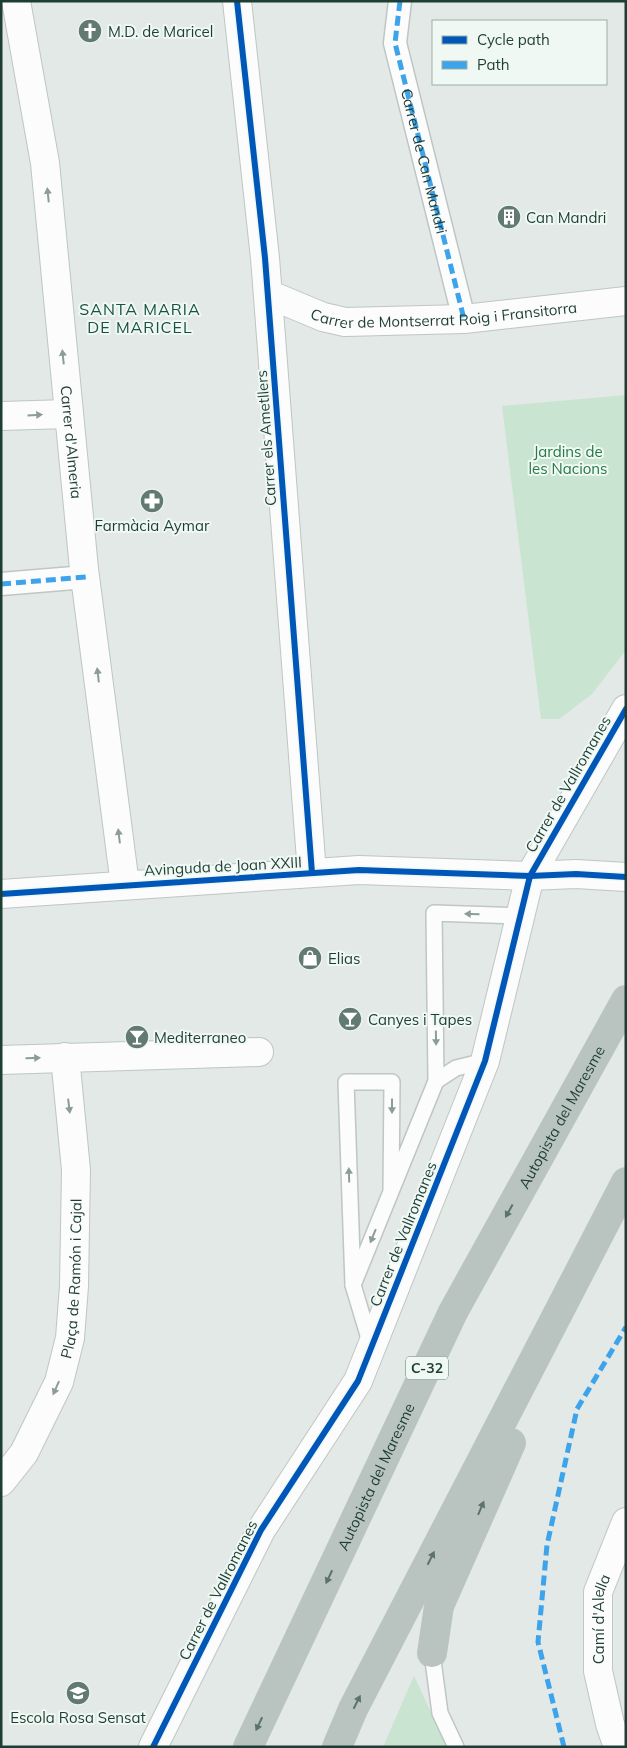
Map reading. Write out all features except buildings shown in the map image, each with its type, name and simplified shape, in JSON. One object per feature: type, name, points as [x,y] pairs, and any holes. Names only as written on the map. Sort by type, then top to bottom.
[{"type":"highway","name":"Autopista del Maresme","points":[[248,1747],[453,1312],[626,1000]]},
{"type":"highway","points":[[337,1747],[353,1709],[626,1182]]},
{"type":"highway","points":[[432,1653],[440,1606],[496,1474],[626,1196]]},
{"type":"street","name":"Carrer d'Almeria","points":[[16,1],[45,163],[68,414],[86,577],[125,885]]},
{"type":"street","name":"Carrer els Ametllers","points":[[237,1],[268,294],[312,874]]},
{"type":"street","name":"Carrer de Can Mandri","points":[[400,1],[395,43],[464,319]]},
{"type":"street","name":"Carrer de Montserrat Roig i Fransitorra","points":[[268,294],[323,317],[345,322],[464,319],[626,301]]},
{"type":"street","points":[[1,416],[68,414]]},
{"type":"street","points":[[1,584],[86,577]]},
{"type":"street","name":"Carrer de Vallromanes","points":[[153,1747],[261,1530],[358,1381],[485,1061],[530,876],[626,709]]},
{"type":"street","name":"Avinguda de Joan XXIII","points":[[1,894],[360,870],[530,876],[576,874],[626,877]]},
{"type":"street","points":[[1,1060],[259,1052]]},
{"type":"street","name":"Plaça de Ramón i Cajal","points":[[1,1482],[24,1453],[59,1382],[70,1338],[75,1258],[76,1170],[65,1057]]},
{"type":"street","name":"Camí d'Alella","points":[[618,1747],[610,1724],[598,1671],[598,1592],[626,1522]]},
{"type":"lane","points":[[353,1284],[436,1081],[434,913],[520,916]]},
{"type":"lane","points":[[436,1081],[456,1068],[485,1061]]},
{"type":"lane","points":[[371,1348],[353,1284],[346,1082],[392,1082],[391,1190]]},
{"type":"lane","points":[[432,1653],[440,1713],[456,1747]]},
{"type":"green space","name":"Jardins de les Nacions","points":[[626,395],[626,650],[592,694],[559,719],[541,719],[502,406]]},
{"type":"green space","points":[[414,1676],[447,1747],[383,1747]]},
{"type":"marked path","points":[[400,1],[395,43],[464,319]]},
{"type":"marked path","points":[[1,584],[86,577]]},
{"type":"marked path","points":[[564,1747],[538,1642],[547,1545],[577,1409],[626,1327]]},
{"type":"cycle path","points":[[237,1],[265,258],[312,873]]},
{"type":"cycle path","points":[[153,1747],[261,1530],[358,1381],[485,1061],[530,876],[626,709]]},
{"type":"cycle path","points":[[1,894],[359,870],[530,876],[576,874],[626,877]]},
{"type":"place","name":"M.D. de Maricel","points":[[90,31]]},
{"type":"place","name":"Can Mandri","points":[[509,217]]},
{"type":"place","name":"Farmàcia Aymar","points":[[152,501]]},
{"type":"place","name":"Elias","points":[[310,958]]},
{"type":"place","name":"Canyes i Tapes","points":[[350,1019]]},
{"type":"place","name":"Mediterraneo","points":[[137,1037]]},
{"type":"place","name":"Escola Rosa Sensat","points":[[78,1693]]},
{"type":"district","name":"SANTA MARIA DE MARICEL","points":[[140,318]]}]
